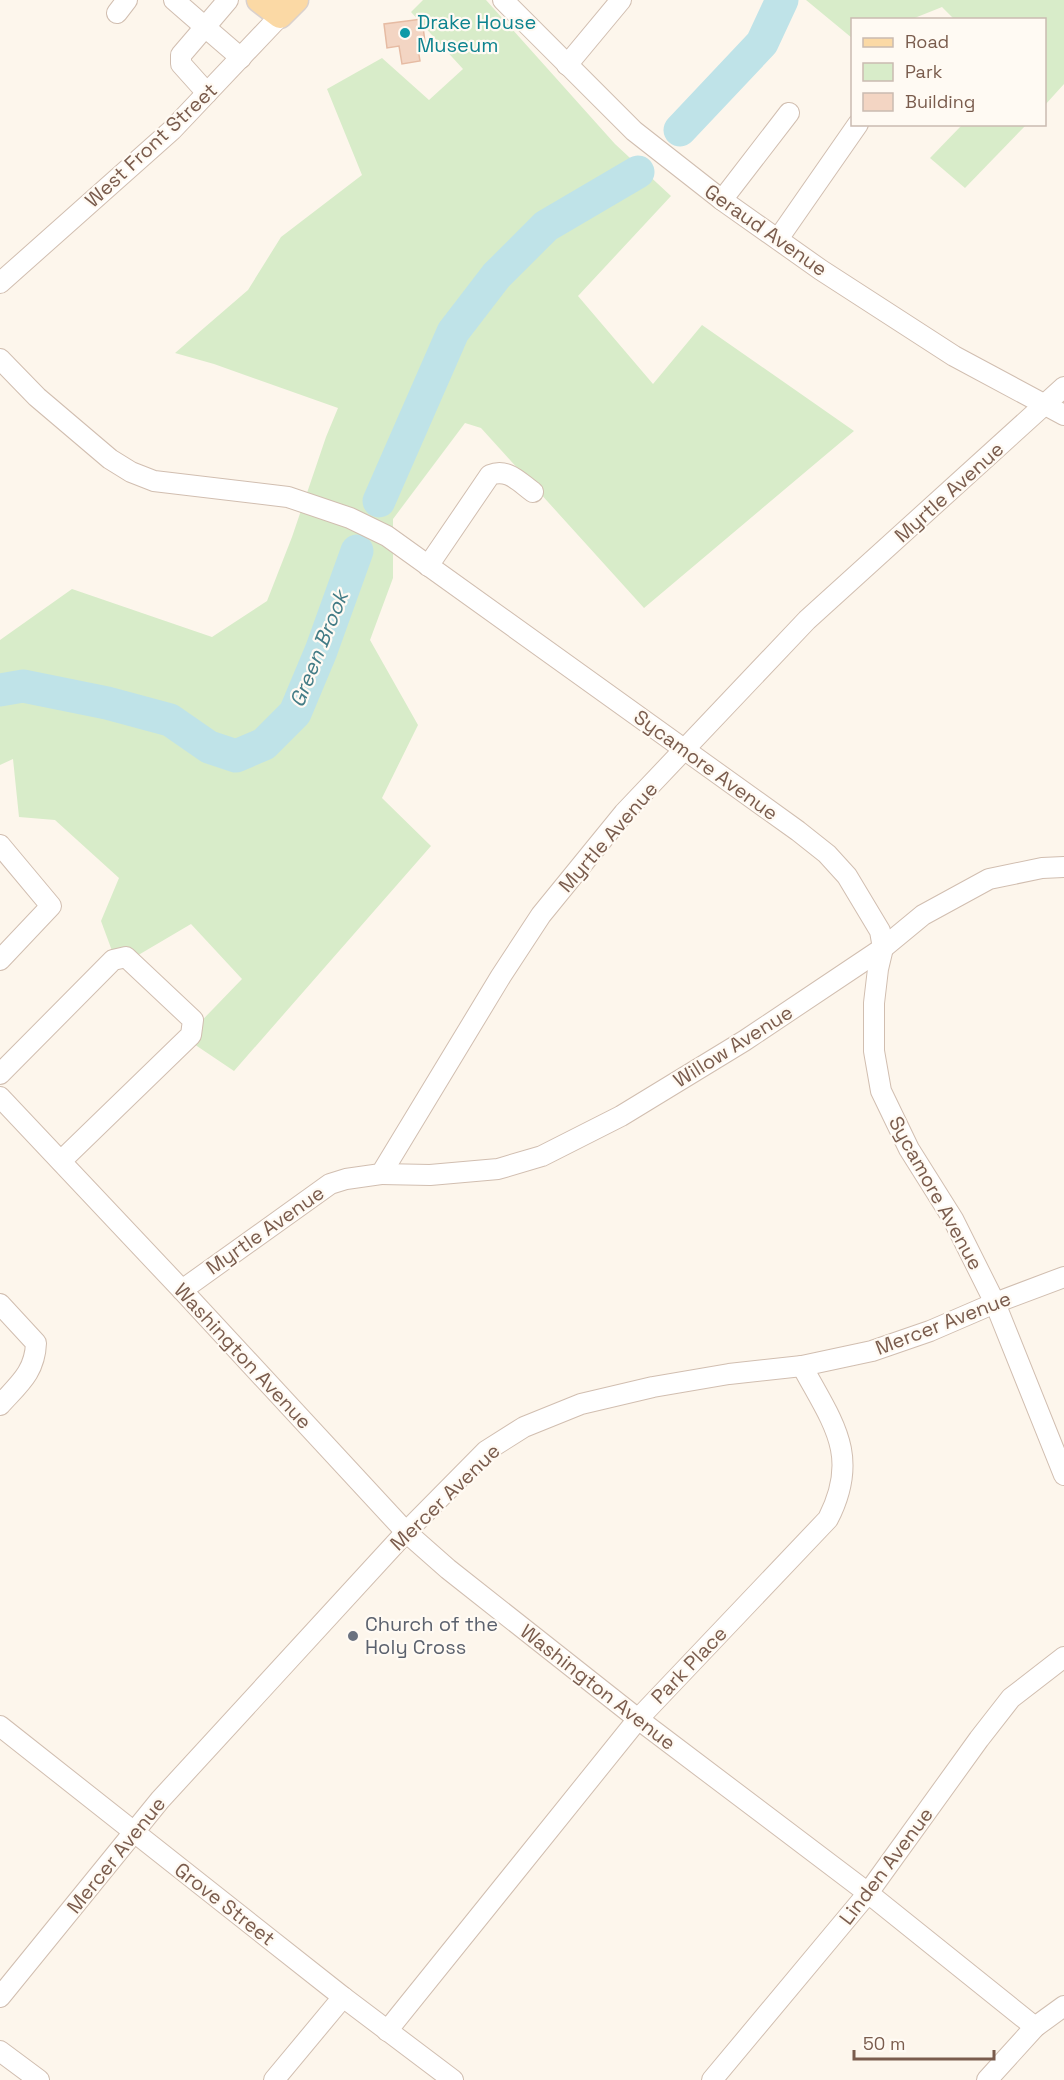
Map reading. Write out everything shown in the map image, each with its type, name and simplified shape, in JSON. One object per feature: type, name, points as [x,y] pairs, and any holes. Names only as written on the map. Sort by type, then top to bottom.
[{"type":"main road","points":[[259,0],[288,8]]},
{"type":"street","points":[[174,0],[241,58]]},
{"type":"street","points":[[207,93],[181,64],[181,55],[228,0]]},
{"type":"street","name":"Geraud Avenue","points":[[503,0],[634,131],[722,200],[821,270],[954,356],[1064,415]]},
{"type":"street","points":[[567,64],[621,0]]},
{"type":"street","name":"West Front Street","points":[[0,283],[172,130],[288,8]]},
{"type":"street","points":[[722,200],[789,113]]},
{"type":"street","points":[[778,239],[857,126]]},
{"type":"street","name":"Sycamore Avenue","points":[[0,359],[46,405],[110,459],[131,472],[154,481],[288,496],[350,518],[387,536],[827,854],[848,876],[880,931],[884,948],[878,969],[874,1003],[874,1051],[882,1091],[909,1149],[953,1219],[995,1303],[1064,1475]]},
{"type":"street","name":"Myrtle Avenue","points":[[182,1290],[330,1184],[346,1179],[381,1174],[501,976],[541,915],[624,813],[807,620],[1064,387]]},
{"type":"street","points":[[428,566],[490,476],[495,473],[508,473],[533,492]]},
{"type":"street","points":[[0,845],[51,906],[0,960]]},
{"type":"street","name":"Willow Avenue","points":[[381,1174],[430,1175],[498,1169],[542,1156],[621,1116],[744,1041],[884,948],[923,915],[989,879],[1042,868],[1064,867]]},
{"type":"street","points":[[0,1074],[113,960],[126,957],[193,1020],[191,1035],[61,1161]]},
{"type":"street","name":"Washington Avenue","points":[[0,1097],[406,1532],[447,1569],[638,1719],[868,1893],[1035,2026]]},
{"type":"street","name":"Mercer Avenue","points":[[0,1997],[160,1800],[406,1532],[486,1451],[524,1427],[581,1404],[653,1387],[729,1374],[802,1366],[872,1351],[930,1331],[1064,1277]]},
{"type":"street","points":[[0,1304],[36,1343],[35,1358],[25,1377],[0,1405]]},
{"type":"street","name":"Park Place","points":[[387,2031],[638,1719],[828,1519],[836,1504],[844,1463],[838,1433],[802,1366]]},
{"type":"street","name":"Linden Avenue","points":[[712,2080],[868,1893],[1011,1698],[1064,1657]]},
{"type":"street","name":"Grove Street","points":[[0,1726],[343,1997],[453,2080]]},
{"type":"street","points":[[274,2080],[343,1997]]},
{"type":"street","points":[[987,2080],[1035,2026],[1064,2006]]},
{"type":"street","points":[[0,2051],[39,2080]]},
{"type":"green space","points":[[423,0],[486,0],[615,144],[671,196],[578,296],[653,384],[702,325],[854,431],[644,608],[481,428],[465,423],[393,519],[393,578],[370,640],[418,725],[382,798],[431,846],[234,1071],[185,1038],[242,979],[191,924],[118,967],[101,921],[119,878],[55,820],[19,817],[13,759],[0,765],[0,640],[72,589],[212,637],[267,601],[338,408],[214,364],[175,353],[248,290],[281,237],[362,175],[327,89],[382,58],[429,100],[463,69],[411,12]]},
{"type":"green space","points":[[806,0],[1064,0],[1064,84],[1046,104],[1046,18],[953,18],[942,7],[914,18],[851,18],[851,37]]},
{"type":"green space","points":[[961,126],[1025,126],[965,188],[930,158]]},
{"type":"building","name":"Drake House Museum","points":[[422,19],[425,42],[417,43],[420,61],[402,64],[399,46],[387,48],[384,24]]},
{"type":"waterway","name":"Green Brook","points":[[680,130],[762,43],[782,0]]},
{"type":"waterway","name":"Green Brook","points":[[379,501],[453,332],[496,276],[546,226],[638,172]]},
{"type":"waterway","name":"Green Brook","points":[[0,690],[23,686],[107,703],[170,720],[209,747],[236,756],[264,744],[295,713],[321,651],[357,551]]},
{"type":"place","name":"Drake House Museum","points":[[405,33]]},
{"type":"place","name":"Church of the Holy Cross","points":[[353,1636]]}]
